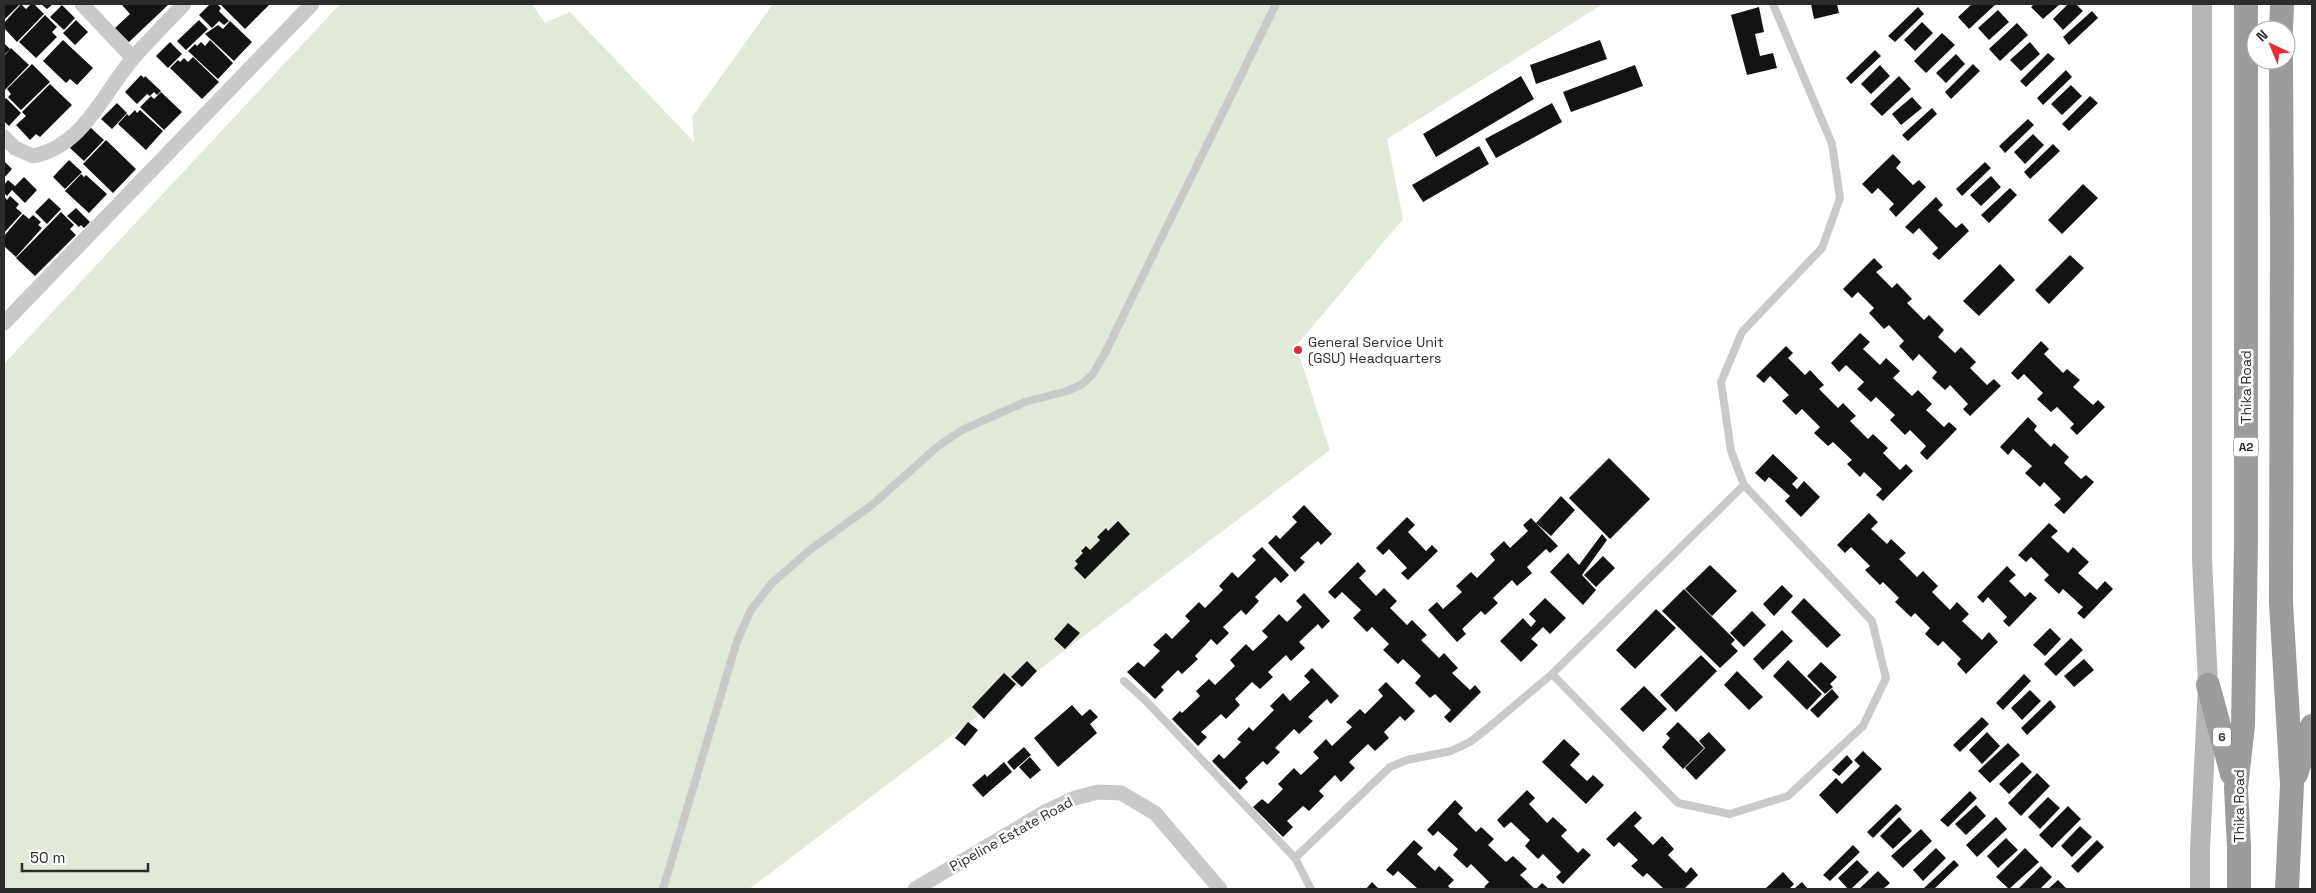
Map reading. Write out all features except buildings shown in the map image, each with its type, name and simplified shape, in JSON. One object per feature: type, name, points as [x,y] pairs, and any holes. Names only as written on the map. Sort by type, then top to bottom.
[{"type":"highway","name":"Thika Road","points":[[2239,889],[2236,788],[2242,725],[2246,552],[2246,4]]},
{"type":"highway","points":[[2281,20],[2282,4]]},
{"type":"highway","points":[[2281,70],[2281,603],[2292,785],[2287,889]]},
{"type":"highway","name":"6","points":[[2208,686],[2236,788]]},
{"type":"highway","points":[[2292,785],[2312,726]]},
{"type":"main road","points":[[2200,889],[2200,848],[2208,686],[2202,559],[2202,4]]},
{"type":"street","points":[[82,4],[133,58]]},
{"type":"street","points":[[4,137],[15,148],[27,154],[39,154],[55,149],[73,137],[133,58],[184,4]]},
{"type":"street","points":[[4,323],[303,7]]},
{"type":"street","name":"Pipeline Estate Road","points":[[915,889],[1047,811],[1075,798],[1098,792],[1121,793],[1155,813],[1220,889]]},
{"type":"lane","points":[[663,889],[737,641],[751,610],[772,583],[811,549],[872,505],[937,447],[962,430],[1026,402],[1067,392],[1081,385],[1093,374],[1276,4]]},
{"type":"lane","points":[[1552,674],[1678,803],[1730,814],[1788,796],[1863,726],[1886,678],[1872,621],[1744,485],[1731,451],[1721,382],[1742,332],[1822,248],[1840,198],[1832,144],[1773,4]]},
{"type":"lane","points":[[1295,858],[1390,767],[1407,760],[1452,751],[1470,742],[1552,674],[1744,485]]},
{"type":"lane","points":[[1124,681],[1146,701],[1295,858],[1311,889]]},
{"type":"green space","points":[[340,4],[532,4],[545,23],[570,12],[694,142],[692,117],[773,4],[1603,4],[1387,139],[1403,219],[1296,346],[1330,450],[749,889],[7,889],[4,886],[4,364]]},
{"type":"place","name":"General Service Unit (GSU) Headquarters","points":[[1298,350]]}]
